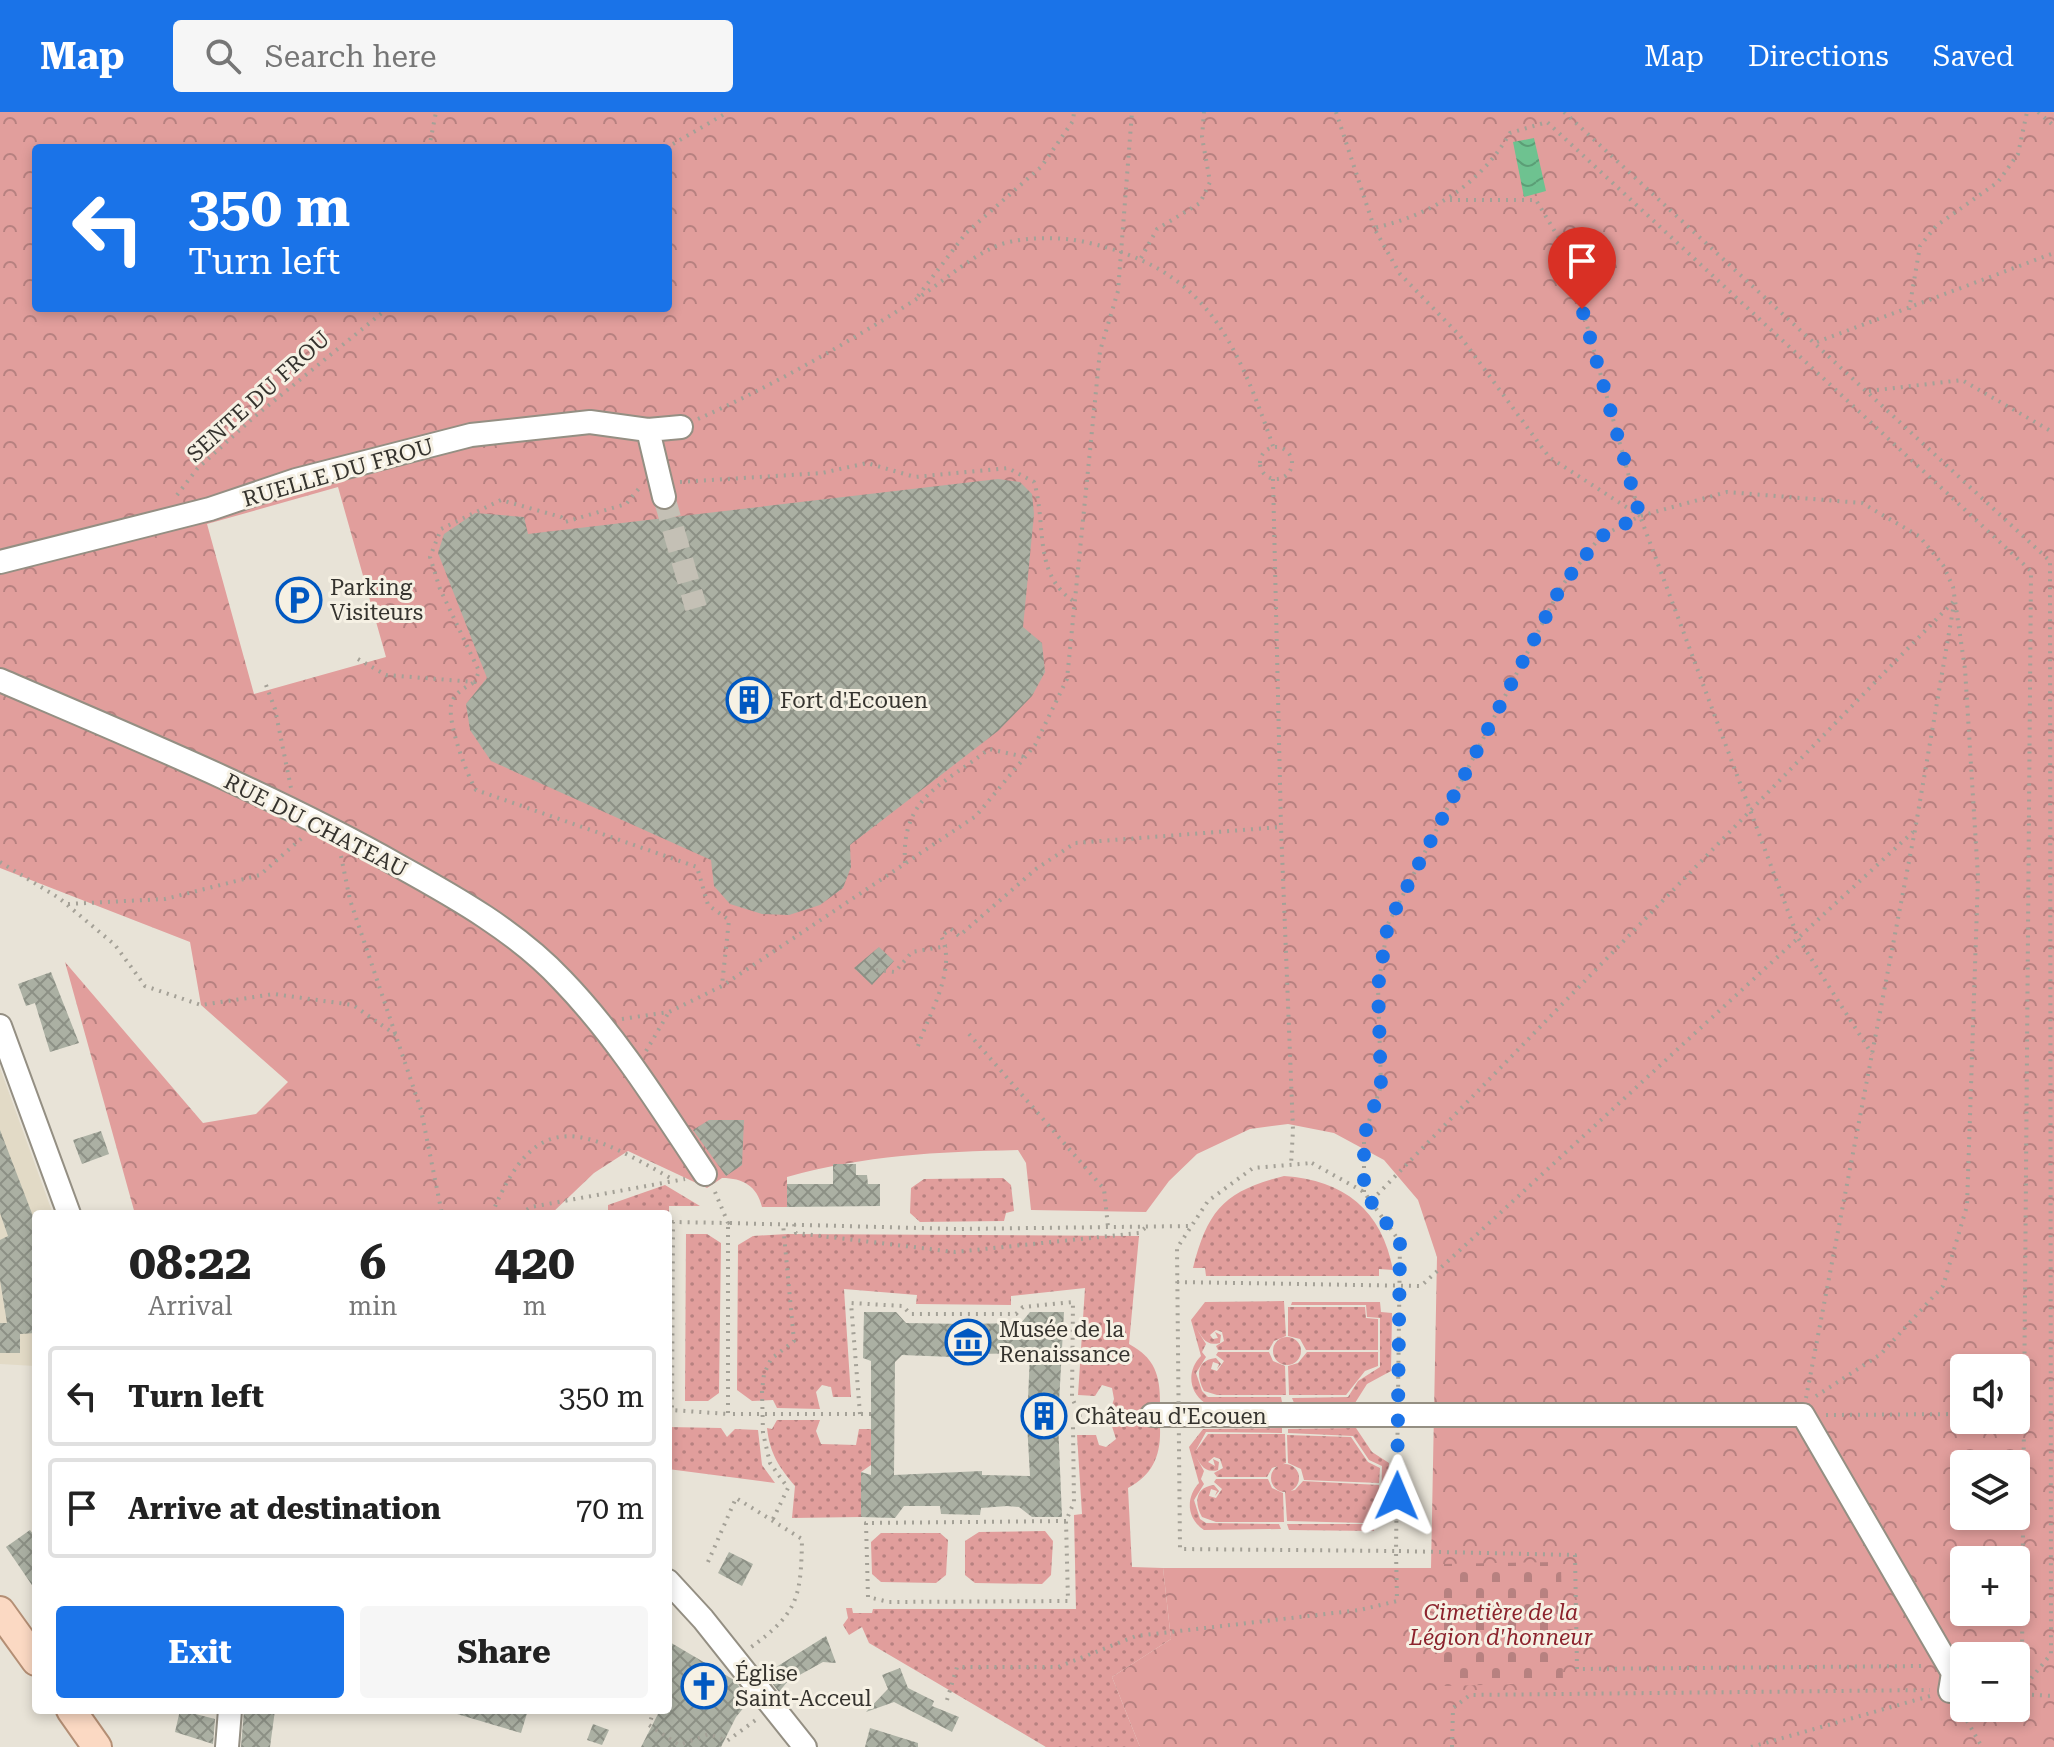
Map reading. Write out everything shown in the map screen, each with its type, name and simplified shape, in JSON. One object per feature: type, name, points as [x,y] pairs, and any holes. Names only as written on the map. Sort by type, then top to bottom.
[{"type":"main road","points":[[0,1611],[32,1655]]},
{"type":"main road","points":[[74,1714],[97,1747]]},
{"type":"street","name":"RUELLE DU FROU","points":[[0,562],[471,435],[590,422],[648,430],[681,427]]},
{"type":"street","points":[[648,430],[664,497]]},
{"type":"street","name":"RUE DU CHATEAU","points":[[0,680],[296,809],[503,929],[561,978],[599,1022],[705,1174]]},
{"type":"street","points":[[0,1026],[68,1210]]},
{"type":"street","points":[[1152,1415],[1803,1415],[1950,1678]]},
{"type":"street","points":[[672,1586],[735,1658],[805,1747]]},
{"type":"street","points":[[227,1747],[230,1714]]},
{"type":"path","points":[[430,144],[436,112]]},
{"type":"path","points":[[672,145],[728,112]]},
{"type":"path","points":[[915,301],[966,233],[1041,167],[1073,121],[1074,112]]},
{"type":"path","points":[[599,1022],[669,1012],[722,986],[976,816],[1035,745],[1067,679],[1100,351],[1118,291],[1132,112]]},
{"type":"path","points":[[1141,258],[1157,229],[1200,203],[1210,182],[1202,137],[1204,112]]},
{"type":"path","points":[[1336,112],[1374,228],[1400,274],[1460,336],[1549,457],[1640,516]]},
{"type":"path","points":[[1564,112],[1817,342],[2050,561],[2051,1654],[2030,1680]]},
{"type":"path","points":[[1909,310],[1920,246],[1936,226],[1998,182],[2018,154],[2027,112]]},
{"type":"path","points":[[2038,112],[2054,126]]},
{"type":"path","points":[[1450,200],[1497,155],[1510,133],[1547,122],[2031,571],[2024,1354]]},
{"type":"path","points":[[1374,228],[1404,221],[1430,206],[1450,200],[1536,200],[1566,250],[1640,516],[1798,938],[1872,1054]]},
{"type":"path","points":[[681,427],[745,398],[915,301],[992,247],[1058,236],[1121,250],[1141,258],[1157,265],[1197,295],[1247,375],[1273,446],[1291,455],[1292,466],[1288,474],[1273,479],[1265,475],[1260,461],[1264,451],[1273,446]]},
{"type":"path","points":[[1817,342],[2054,253]]},
{"type":"path","name":"SENTE DU FROU","points":[[161,520],[197,469],[253,418],[383,312]]},
{"type":"path","points":[[1869,391],[1962,380],[2054,433]]},
{"type":"path","points":[[722,986],[729,920],[708,905],[697,867],[476,790],[463,766],[451,706],[459,691],[475,682],[479,671],[440,589],[430,557],[441,529],[501,500],[561,517],[565,522],[626,504],[657,470],[684,484],[822,473],[867,463],[915,477],[1008,468],[1034,482],[1040,503],[1041,537],[1047,570],[1060,592],[1075,602]]},
{"type":"path","points":[[1273,479],[1281,827],[1293,1130],[1291,1165]]},
{"type":"path","points":[[1364,1192],[1364,1136],[1381,1086],[1378,987],[1388,924],[1561,587],[1600,537],[1640,516],[1727,492],[1862,503],[1919,536],[1943,565],[1955,600],[1966,685],[1978,877],[1967,1206],[1943,1286],[1881,1354],[1805,1403],[1915,830],[1955,600]]},
{"type":"path","points":[[1372,1200],[1955,600]]},
{"type":"path","points":[[358,659],[386,675],[475,682]]},
{"type":"path","points":[[266,685],[275,709],[296,809]]},
{"type":"path","points":[[905,863],[903,834],[916,805],[989,749],[1025,757]]},
{"type":"path","points":[[65,904],[165,899],[260,875],[328,826],[421,1110],[441,1210]]},
{"type":"path","points":[[918,1046],[940,990],[947,946],[941,936],[951,929],[959,936],[1036,869],[1075,843],[1281,827]]},
{"type":"path","points":[[1177,1282],[1421,1286],[1915,830]]},
{"type":"path","points":[[0,862],[65,904],[115,945],[145,986],[201,1005],[274,994],[353,1005],[396,1035]]},
{"type":"path","points":[[876,970],[895,972],[912,952],[947,946]]},
{"type":"path","points":[[634,1070],[669,1012]]},
{"type":"path","points":[[969,1034],[1104,1189],[1108,1227]]},
{"type":"path","points":[[494,1210],[501,1192],[534,1148],[559,1134],[589,1137],[611,1145],[676,1181]]},
{"type":"path","points":[[947,1700],[957,1667],[1058,1667],[1136,1636],[1360,1610],[1397,1601],[1396,1551],[1400,1242],[1364,1192],[1312,1163],[1253,1168],[1208,1201],[1177,1248],[1180,1549],[1396,1551],[1575,1555],[1577,1669],[1914,1663],[1950,1681]]},
{"type":"path","points":[[526,1210],[705,1174],[728,1223],[728,1414]]},
{"type":"path","points":[[871,1414],[728,1414],[672,1410],[673,1222],[957,1229],[1192,1226]]},
{"type":"path","points":[[773,1519],[788,1488],[770,1463],[761,1414],[764,1374],[771,1359],[794,1341],[783,1224]]},
{"type":"path","points":[[794,1224],[796,1233],[955,1252],[1139,1233],[1147,1227]]},
{"type":"path","points":[[860,1414],[851,1303],[903,1306],[910,1314],[1016,1314],[1023,1307],[1073,1302],[1072,1398],[1080,1415]]},
{"type":"path","points":[[1803,1415],[1950,1414]]},
{"type":"path","points":[[1080,1415],[1112,1415]]},
{"type":"path","points":[[1066,1521],[866,1523],[868,1597],[889,1602],[1068,1601],[1066,1521],[1074,1502],[1073,1427],[1080,1415]]},
{"type":"path","points":[[2022,1642],[2023,1434]]},
{"type":"path","points":[[708,1562],[736,1498],[802,1539],[801,1581],[784,1623],[735,1658]]},
{"type":"path","points":[[2051,1598],[2054,1586]]},
{"type":"path","points":[[1452,1747],[1453,1708],[1470,1695],[1687,1695],[1950,1682]]},
{"type":"path","points":[[1751,1747],[1950,1683]]},
{"type":"path","points":[[2030,1695],[2054,1696]]},
{"type":"path","points":[[653,1714],[649,1725],[679,1745],[709,1734],[726,1744],[774,1706]]},
{"type":"path","points":[[1970,1722],[1982,1747]]},
{"type":"shaded area","points":[[0,1068],[52,1210],[32,1210],[32,1366],[0,1364]]},
{"type":"green space","points":[[0,112],[2054,112],[2054,1747],[1140,1747],[1112,1677],[1171,1639],[1163,1568],[1431,1568],[1437,1257],[1418,1200],[1384,1160],[1334,1133],[1288,1124],[1250,1129],[1197,1154],[1169,1181],[1146,1212],[1031,1210],[1026,1163],[1018,1150],[901,1156],[787,1177],[787,1207],[762,1207],[757,1194],[743,1182],[722,1178],[707,1188],[628,1151],[594,1173],[555,1210],[134,1210],[65,962],[203,1123],[256,1114],[288,1082],[201,1005],[190,942],[0,868]],"holes":[[[338,487],[386,657],[254,694],[207,524]]]},
{"type":"green space","points":[[1284,1176],[1325,1184],[1357,1202],[1380,1231],[1393,1270],[1379,1269],[1379,1276],[1206,1276],[1205,1268],[1193,1268],[1205,1231],[1222,1206],[1247,1188]]},
{"type":"green space","points":[[1003,1178],[1011,1185],[1014,1211],[1006,1213],[1004,1221],[920,1222],[910,1213],[911,1188],[924,1179]]},
{"type":"green space","points":[[665,1185],[700,1206],[669,1206],[669,1210],[608,1210],[608,1205]]},
{"type":"green space","points":[[686,1234],[707,1234],[721,1243],[719,1393],[708,1401],[685,1401]]},
{"type":"green space","points":[[753,1236],[1139,1236],[1129,1344],[1145,1355],[1154,1368],[1160,1403],[1155,1404],[1152,1410],[1110,1411],[1114,1399],[1112,1388],[1102,1385],[1095,1396],[1078,1395],[1085,1288],[1011,1296],[1011,1305],[916,1304],[917,1295],[844,1289],[851,1397],[833,1397],[831,1387],[822,1385],[816,1392],[820,1409],[777,1408],[773,1400],[752,1401],[737,1390],[738,1245]]},
{"type":"green space","points":[[1284,1301],[1286,1336],[1274,1341],[1269,1350],[1218,1350],[1216,1346],[1224,1341],[1222,1332],[1216,1330],[1210,1335],[1213,1339],[1218,1338],[1215,1332],[1221,1335],[1220,1343],[1211,1343],[1196,1328],[1206,1344],[1202,1352],[1206,1357],[1196,1373],[1202,1391],[1208,1397],[1281,1397],[1282,1402],[1205,1403],[1195,1393],[1191,1380],[1193,1368],[1201,1356],[1191,1320],[1205,1302]]},
{"type":"green space","points":[[1292,1302],[1380,1302],[1381,1312],[1392,1313],[1391,1371],[1367,1384],[1355,1403],[1294,1403],[1292,1398],[1348,1397],[1358,1381],[1380,1367],[1380,1318],[1367,1317],[1366,1305],[1291,1305]]},
{"type":"green space","points":[[1288,1307],[1365,1307],[1366,1318],[1378,1319],[1378,1350],[1306,1350],[1300,1339],[1288,1336]]},
{"type":"green space","points":[[1287,1337],[1297,1341],[1301,1351],[1297,1361],[1287,1365],[1277,1361],[1273,1351],[1277,1341]]},
{"type":"green space","points":[[1218,1352],[1269,1352],[1273,1361],[1285,1366],[1286,1395],[1217,1395],[1204,1391],[1200,1380],[1201,1365],[1216,1358],[1221,1364],[1217,1369],[1219,1364],[1213,1362],[1211,1369],[1217,1371],[1224,1361],[1216,1355]]},
{"type":"green space","points":[[1307,1352],[1378,1352],[1378,1366],[1365,1371],[1346,1395],[1289,1395],[1288,1366],[1298,1363]]},
{"type":"green space","points":[[1152,1419],[1160,1428],[1157,1455],[1144,1477],[1128,1488],[1132,1567],[1163,1568],[1171,1639],[1112,1677],[1140,1747],[1046,1747],[869,1643],[862,1627],[849,1635],[843,1625],[848,1618],[846,1608],[852,1608],[853,1613],[872,1613],[873,1609],[1076,1609],[1074,1515],[1082,1514],[1077,1435],[1096,1435],[1099,1445],[1106,1447],[1116,1439],[1110,1420]]},
{"type":"green space","points":[[777,1420],[820,1420],[816,1431],[821,1444],[856,1445],[859,1429],[871,1429],[871,1465],[861,1472],[861,1517],[792,1518],[795,1486],[776,1460],[767,1428],[772,1429]]},
{"type":"green space","points":[[672,1427],[721,1428],[727,1437],[735,1429],[758,1430],[762,1465],[775,1483],[672,1470]]},
{"type":"green space","points":[[1282,1428],[1282,1433],[1206,1432],[1195,1452],[1208,1434],[1285,1434],[1286,1463],[1272,1468],[1267,1477],[1217,1477],[1214,1473],[1223,1468],[1220,1459],[1214,1457],[1208,1462],[1215,1466],[1213,1459],[1219,1462],[1218,1470],[1209,1470],[1195,1455],[1204,1471],[1201,1479],[1204,1484],[1194,1500],[1200,1519],[1206,1523],[1279,1524],[1281,1529],[1204,1530],[1191,1514],[1190,1501],[1199,1483],[1189,1447],[1203,1429]]},
{"type":"green space","points":[[1356,1428],[1372,1452],[1389,1463],[1387,1519],[1375,1520],[1374,1531],[1289,1530],[1287,1524],[1368,1524],[1368,1515],[1366,1523],[1287,1521],[1285,1492],[1295,1490],[1303,1481],[1379,1485],[1379,1512],[1367,1513],[1381,1513],[1382,1466],[1369,1460],[1353,1436],[1288,1433],[1288,1429]]},
{"type":"green space","points":[[1287,1435],[1351,1437],[1368,1462],[1380,1468],[1379,1483],[1304,1480],[1301,1469],[1288,1463]]},
{"type":"green space","points":[[1285,1464],[1295,1468],[1299,1478],[1295,1488],[1285,1492],[1275,1488],[1271,1478],[1275,1468]]},
{"type":"green space","points":[[1216,1479],[1268,1479],[1272,1488],[1283,1493],[1284,1522],[1216,1522],[1202,1517],[1198,1496],[1203,1489],[1214,1485],[1219,1491],[1215,1496],[1217,1491],[1211,1489],[1209,1496],[1216,1498],[1222,1489],[1214,1482]]},
{"type":"green space","points":[[1045,1531],[1053,1541],[1051,1575],[1042,1584],[975,1583],[965,1575],[965,1541],[979,1532]]},
{"type":"green space","points":[[881,1533],[940,1533],[948,1540],[946,1575],[936,1583],[881,1582],[872,1574],[871,1542]]},
{"type":"green space","name":"Cimetière de la Légion d'honneur","points":[[1561,1562],[1563,1683],[1441,1686],[1440,1564]]},
{"type":"water","points":[[1534,138],[1546,191],[1524,197],[1513,142]]},
{"type":"building","name":"Fort d'Ecouen","points":[[998,479],[1020,482],[1032,494],[1034,514],[1023,627],[1042,643],[1045,672],[1032,696],[998,731],[850,845],[851,867],[843,888],[820,905],[789,915],[762,914],[730,904],[714,886],[711,860],[491,761],[470,730],[466,704],[487,678],[438,553],[444,534],[475,513],[524,517],[528,534]]},
{"type":"building","points":[[879,947],[894,961],[872,985],[854,968]]},
{"type":"building","points":[[51,972],[79,1043],[50,1052],[35,1003],[26,1006],[18,984]]},
{"type":"building","points":[[709,1120],[744,1120],[742,1165],[726,1176],[693,1130]]},
{"type":"building","points":[[0,1130],[32,1214],[32,1333],[20,1334],[20,1353],[0,1353],[0,1323],[7,1323],[0,1280],[0,1240],[8,1236],[0,1213]]},
{"type":"building","points":[[101,1131],[109,1154],[82,1164],[73,1140]]},
{"type":"building","points":[[833,1164],[856,1164],[856,1175],[867,1175],[868,1184],[880,1184],[880,1206],[787,1207],[787,1184],[833,1184]]},
{"type":"building","name":"Château d'Ecouen","points":[[864,1312],[896,1312],[906,1323],[964,1324],[1021,1323],[1030,1312],[1064,1312],[1058,1421],[1062,1517],[1032,1517],[1019,1507],[1007,1506],[981,1508],[980,1515],[941,1514],[940,1506],[904,1506],[895,1518],[861,1517],[861,1472],[871,1475],[871,1361],[863,1358]],"holes":[[[1030,1353],[1027,1423],[1030,1476],[982,1475],[982,1471],[894,1475],[895,1362],[902,1355],[978,1358],[977,1354]]]},
{"type":"building","points":[[30,1530],[32,1533],[32,1585],[6,1547]]},
{"type":"building","points":[[729,1552],[753,1564],[742,1586],[718,1573]]},
{"type":"building","points":[[826,1636],[836,1663],[823,1662],[787,1682],[779,1692],[765,1674]]},
{"type":"building","name":"Église Saint-Acceul","points":[[672,1643],[734,1680],[750,1700],[736,1717],[721,1747],[641,1747],[658,1714],[672,1714]]},
{"type":"building","points":[[900,1668],[908,1688],[934,1701],[932,1706],[959,1717],[952,1732],[894,1702],[866,1712],[888,1689],[882,1675]]},
{"type":"building","points":[[179,1714],[215,1719],[213,1744],[175,1732]]},
{"type":"building","points":[[244,1714],[274,1714],[270,1747],[241,1747]]},
{"type":"building","points":[[457,1714],[527,1714],[521,1733]]},
{"type":"building","points":[[593,1724],[609,1730],[602,1745],[587,1740]]},
{"type":"building","points":[[870,1728],[918,1743],[918,1747],[865,1747]]},
{"type":"tunnel","points":[[664,497],[696,608]]},
{"type":"place","name":"Parking Visiteurs","points":[[299,600]]},
{"type":"place","name":"Fort d'Ecouen","points":[[749,700]]},
{"type":"place","name":"Musée de la Renaissance","points":[[968,1342]]},
{"type":"place","name":"Château d'Ecouen","points":[[1044,1416]]},
{"type":"place","name":"Église Saint-Acceul","points":[[704,1686]]},
{"type":"route","points":[[1397,1496],[1400,1242],[1364,1192],[1364,1136],[1381,1086],[1378,987],[1388,924],[1561,587],[1600,537],[1640,516],[1582,309]]}]
